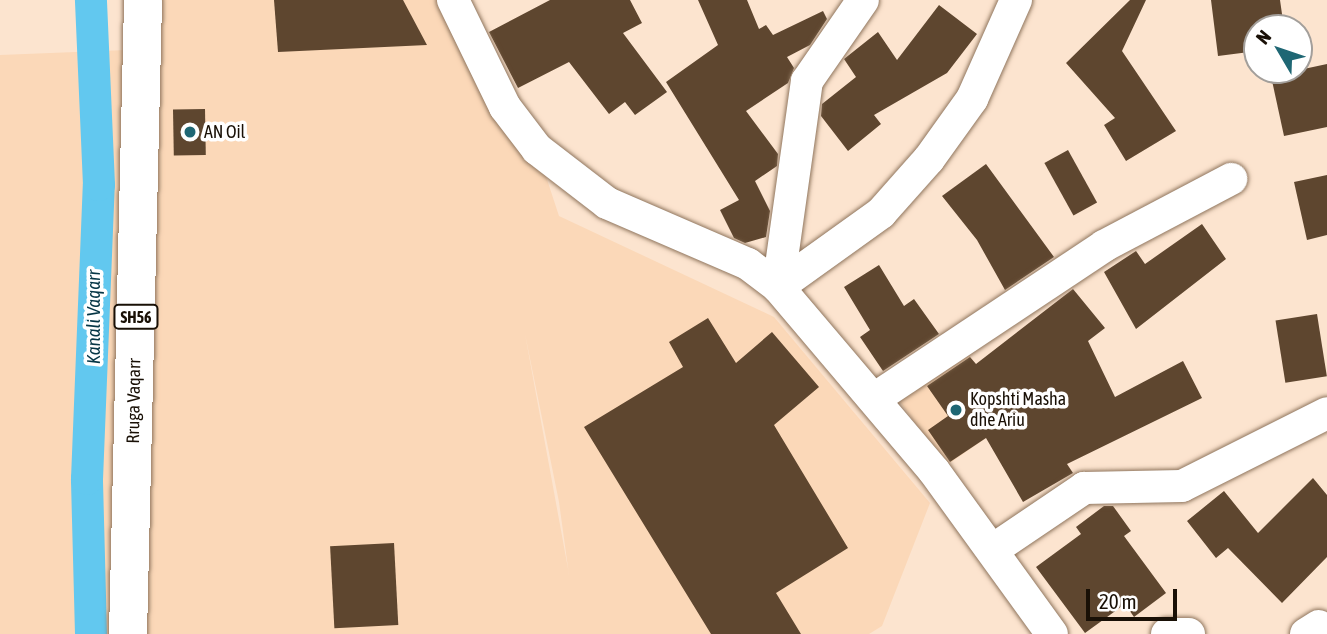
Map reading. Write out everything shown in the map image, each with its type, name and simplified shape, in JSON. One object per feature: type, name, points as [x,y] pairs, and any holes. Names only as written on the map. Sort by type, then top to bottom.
[{"type":"main road","name":"Rruga Vaqarr","points":[[128,634],[143,0]]},
{"type":"street","points":[[453,0],[505,107],[537,149],[607,203],[748,264],[778,287],[874,399],[994,548],[1052,634]]},
{"type":"street","points":[[778,287],[807,81],[863,0]]},
{"type":"street","points":[[778,287],[881,213],[929,159],[972,99],[1016,0]]},
{"type":"street","points":[[874,399],[1104,246],[1231,179]]},
{"type":"street","points":[[994,548],[1084,488],[1182,486],[1327,414]]},
{"type":"street","points":[[1167,634],[1189,634]]},
{"type":"shaded area","points":[[128,0],[453,0],[537,149],[559,216],[774,317],[930,503],[882,626],[869,634],[0,634],[0,55],[126,50]],"holes":[[[525,334],[559,502],[568,571]]]},
{"type":"shaded area","name":"Kopshti Masha dhe Ariu","points":[[968,354],[1013,419],[945,466],[900,402]]},
{"type":"building","points":[[274,0],[403,0],[427,45],[278,52]]},
{"type":"building","points":[[550,0],[630,0],[642,23],[623,33],[667,92],[635,115],[625,102],[609,114],[569,62],[518,88],[489,32]]},
{"type":"building","points":[[698,0],[747,0],[759,29],[766,25],[773,35],[823,11],[827,19],[810,45],[787,57],[794,68],[788,83],[746,111],[778,154],[777,166],[755,181],[770,211],[766,237],[745,243],[734,238],[720,210],[739,200],[666,82],[718,45]]},
{"type":"building","points":[[1130,0],[1146,0],[1122,51],[1176,131],[1126,161],[1104,125],[1115,118],[1066,63]]},
{"type":"building","points":[[1211,0],[1280,0],[1282,14],[1243,14],[1243,53],[1218,56]]},
{"type":"building","points":[[939,5],[977,34],[947,73],[874,115],[881,124],[848,151],[821,116],[822,104],[856,77],[844,59],[878,32],[897,60]]},
{"type":"building","points":[[1327,64],[1327,127],[1284,136],[1273,84],[1313,84],[1313,67]]},
{"type":"building","name":"AN Oil","points":[[205,109],[206,155],[174,156],[173,110]]},
{"type":"building","points":[[1068,150],[1097,202],[1073,216],[1044,163]]},
{"type":"building","points":[[986,164],[1054,257],[1005,290],[977,240],[942,196]]},
{"type":"building","points":[[1327,175],[1327,235],[1307,240],[1294,182]]},
{"type":"building","points":[[1202,224],[1226,259],[1136,329],[1104,272],[1136,251],[1145,264]]},
{"type":"building","points":[[879,265],[904,306],[914,299],[939,334],[883,371],[860,337],[870,330],[844,287]]},
{"type":"building","points":[[1073,289],[1105,328],[1088,341],[1115,397],[1183,361],[1202,398],[1067,464],[1073,473],[1023,502],[986,438],[950,462],[928,430],[948,416],[927,386],[970,357],[976,364]]},
{"type":"building","points":[[1317,314],[1327,376],[1285,383],[1276,321]]},
{"type":"building","points":[[708,318],[736,363],[772,332],[819,387],[774,425],[848,548],[776,593],[801,634],[711,634],[584,427],[683,367],[669,342]]},
{"type":"building","points":[[1313,478],[1327,495],[1327,557],[1282,603],[1228,548],[1216,558],[1187,521],[1224,491],[1258,533]]},
{"type":"building","points":[[1104,506],[1113,506],[1131,531],[1124,536],[1166,593],[1134,617],[1125,604],[1085,633],[1036,567],[1081,534],[1076,527]]},
{"type":"building","points":[[394,543],[398,625],[334,628],[330,546]]},
{"type":"waterway","name":"Kanali Vaqarr","points":[[91,0],[99,185],[87,479],[91,634]]},
{"type":"place","name":"AN Oil","points":[[190,132]]},
{"type":"place","name":"Kopshti Masha dhe Ariu","points":[[956,410]]}]
